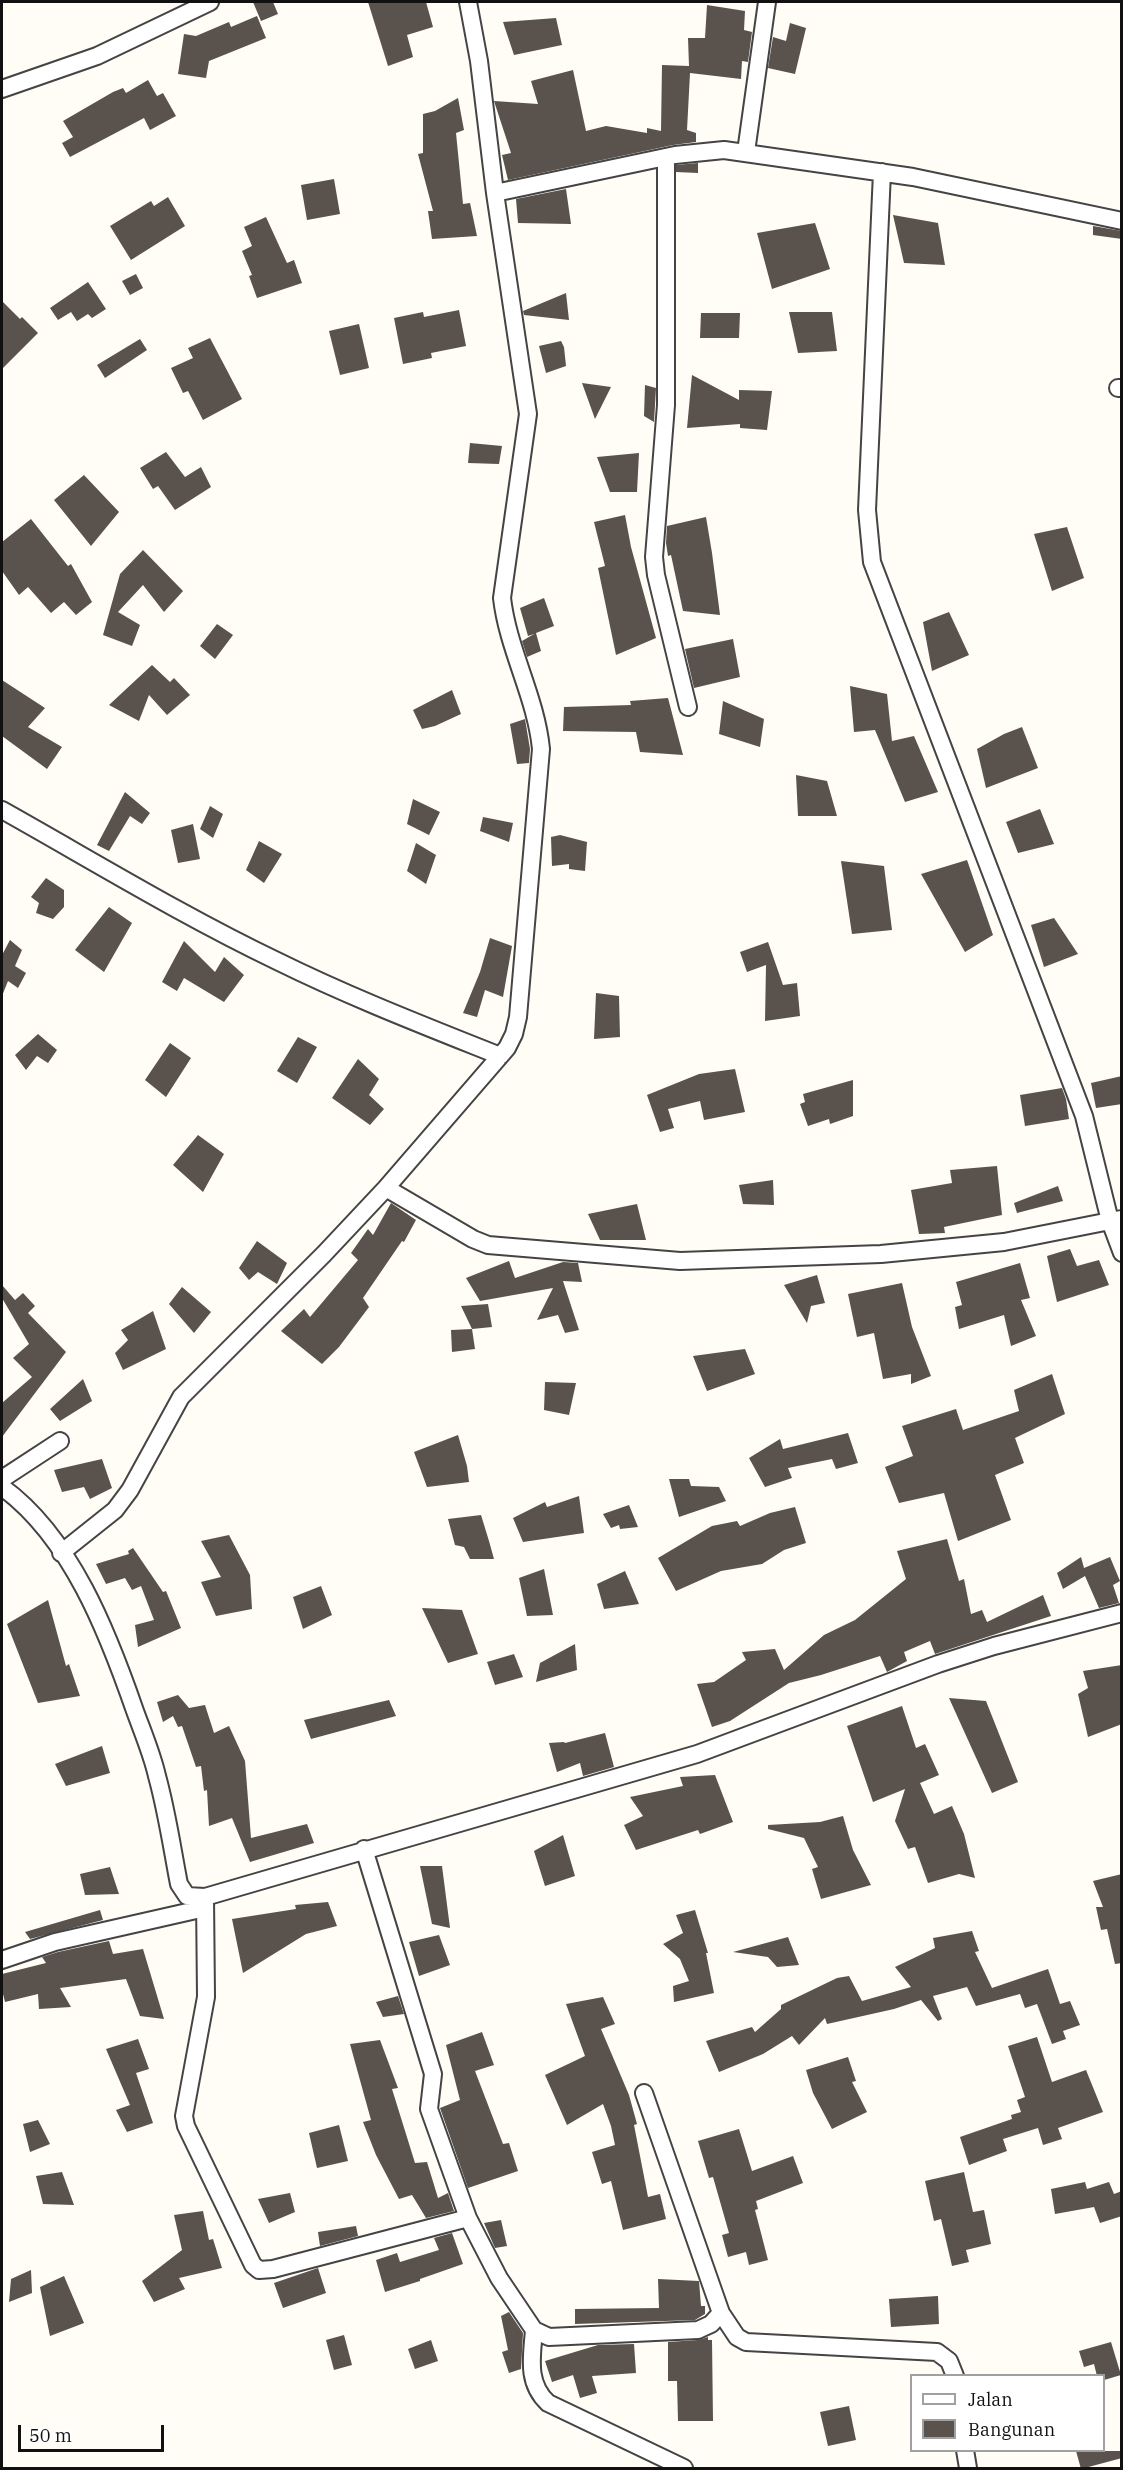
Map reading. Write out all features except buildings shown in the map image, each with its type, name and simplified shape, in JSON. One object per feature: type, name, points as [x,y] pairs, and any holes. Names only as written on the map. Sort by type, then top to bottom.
[{"type":"street","points":[[2,89],[97,56],[210,2]]},
{"type":"street","points":[[61,1553],[120,1503],[130,1490],[181,1396],[324,1254],[386,1188],[500,1056],[514,1034],[518,1017],[541,749],[534,712],[506,620],[502,598],[528,414],[468,2]]},
{"type":"street","points":[[746,152],[767,2]]},
{"type":"street","points":[[495,193],[700,151],[746,152],[951,184],[1122,221]]},
{"type":"street","points":[[666,157],[666,405],[654,557],[656,575],[688,706]]},
{"type":"street","points":[[882,172],[867,510],[872,562],[1084,1116],[1116,1220],[1122,1253]]},
{"type":"street","points":[[2,810],[190,917],[277,961],[348,994],[500,1056]]},
{"type":"street","points":[[386,1188],[488,1245],[680,1261],[881,1254],[1004,1242],[1116,1220]]},
{"type":"street","points":[[2,1479],[60,1441]]},
{"type":"street","points":[[2,1487],[25,1504],[61,1553],[100,1618],[117,1659],[157,1773],[179,1884],[187,1896],[205,1903]]},
{"type":"street","points":[[2,1960],[55,1942],[205,1903],[364,1850],[697,1754],[938,1664],[994,1646],[1122,1613]]},
{"type":"street","points":[[364,1850],[433,2074],[429,2109],[468,2218],[490,2264],[534,2330],[554,2339],[698,2330],[711,2324],[721,2313]]},
{"type":"street","points":[[205,1903],[206,1997],[184,2116],[186,2126],[253,2265],[259,2270],[273,2269],[468,2218]]},
{"type":"street","points":[[644,2093],[721,2313],[737,2337],[746,2342],[937,2352],[949,2361],[954,2374]]},
{"type":"street","points":[[534,2330],[531,2369],[539,2395],[548,2403],[684,2469]]},
{"type":"street","points":[[965,2452],[968,2469]]}]
